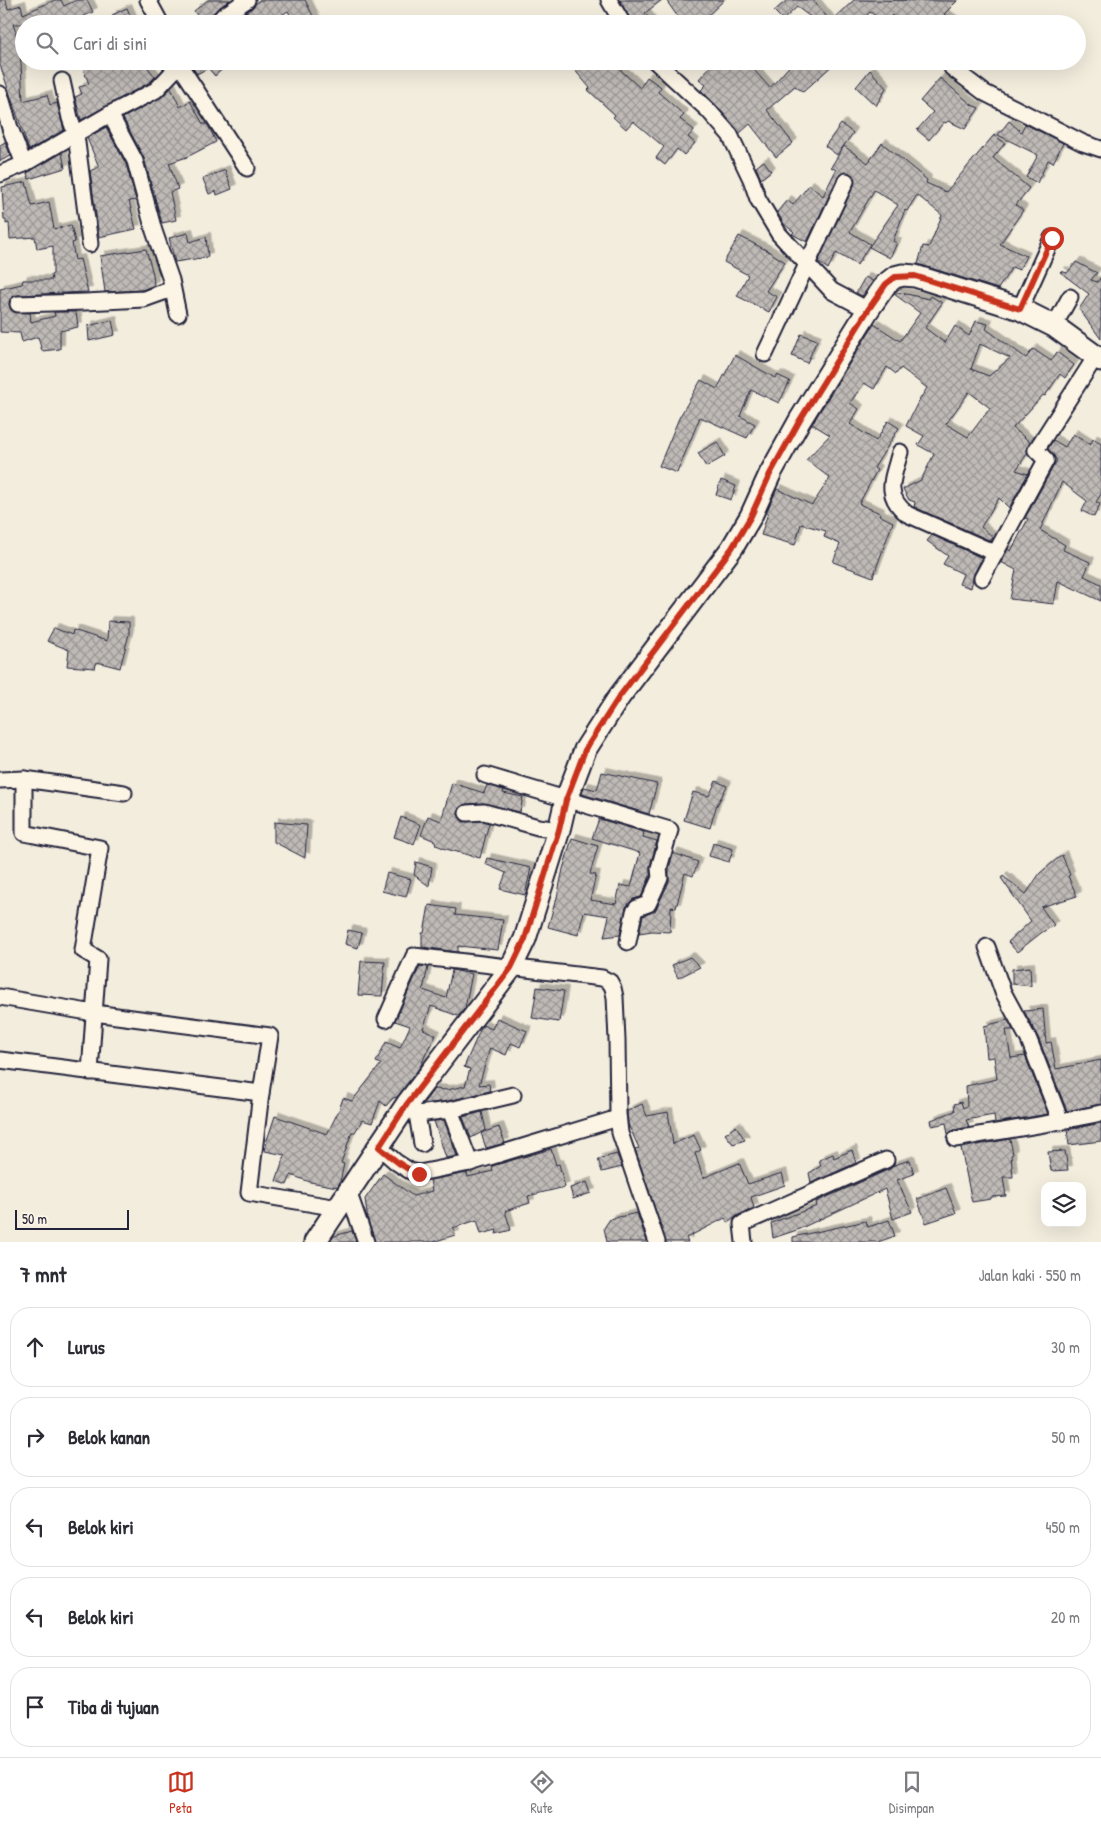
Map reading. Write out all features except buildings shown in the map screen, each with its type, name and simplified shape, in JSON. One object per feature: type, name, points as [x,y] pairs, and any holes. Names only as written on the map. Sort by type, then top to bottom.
[{"type":"street","points":[[148,0],[156,15]]},
{"type":"street","points":[[224,15],[247,0]]},
{"type":"street","points":[[609,0],[618,15]]},
{"type":"street","points":[[0,174],[24,164],[110,114],[156,90],[174,70]]},
{"type":"street","points":[[184,70],[247,168]]},
{"type":"street","points":[[665,70],[708,110],[730,135],[751,179],[758,199],[779,234],[832,290],[868,310]]},
{"type":"street","points":[[955,70],[985,92],[1083,143],[1101,148]]},
{"type":"street","points":[[62,82],[76,135],[90,244]]},
{"type":"street","points":[[0,94],[10,128],[24,164]]},
{"type":"street","points":[[110,114],[134,161],[178,314]]},
{"type":"street","points":[[764,354],[846,181]]},
{"type":"street","points":[[1020,309],[1052,238]]},
{"type":"street","points":[[315,1242],[379,1147],[412,1109],[511,968],[525,939],[559,830],[566,800],[585,750],[619,697],[732,548],[751,516],[770,474],[800,420],[868,310],[889,280],[903,275],[915,276],[1020,309],[1054,326],[1098,358],[1036,450],[1046,460],[982,578]]},
{"type":"street","points":[[18,304],[144,299],[172,289]]},
{"type":"street","points":[[1054,326],[1070,297]]},
{"type":"street","points":[[900,452],[891,488],[896,505],[907,514],[995,553]]},
{"type":"street","points":[[485,775],[670,830],[659,868],[659,882],[648,904],[637,908],[634,912],[628,942]]},
{"type":"street","points":[[24,778],[24,833],[100,848],[83,950],[98,959],[90,1072]]},
{"type":"street","points":[[0,780],[24,778],[124,793]]},
{"type":"street","points":[[467,813],[484,812],[538,827],[559,830]]},
{"type":"street","points":[[987,947],[1003,992],[1029,1040],[1060,1122]]},
{"type":"street","points":[[386,1019],[414,956],[602,978],[610,982],[613,988],[616,1009],[618,1118],[620,1133],[656,1242]]},
{"type":"street","points":[[0,998],[94,1013],[270,1036],[249,1192],[343,1201]]},
{"type":"street","points":[[0,1060],[261,1093]]},
{"type":"street","points":[[412,1109],[450,1110],[513,1095]]},
{"type":"street","points":[[412,1109],[422,1144]]},
{"type":"street","points":[[450,1110],[470,1163]]},
{"type":"street","points":[[956,1139],[1060,1122],[1101,1113]]},
{"type":"street","points":[[379,1147],[396,1162],[419,1174],[470,1163],[618,1118]]},
{"type":"street","points":[[744,1242],[742,1224],[886,1160]]},
{"type":"street","points":[[343,1201],[366,1242]]},
{"type":"route","points":[[419,1174],[396,1162],[379,1147],[407,1104],[511,968],[525,939],[559,830],[566,800],[585,750],[619,697],[732,548],[751,516],[770,474],[800,420],[868,310],[889,280],[903,275],[915,276],[1020,309],[1052,238]]}]
